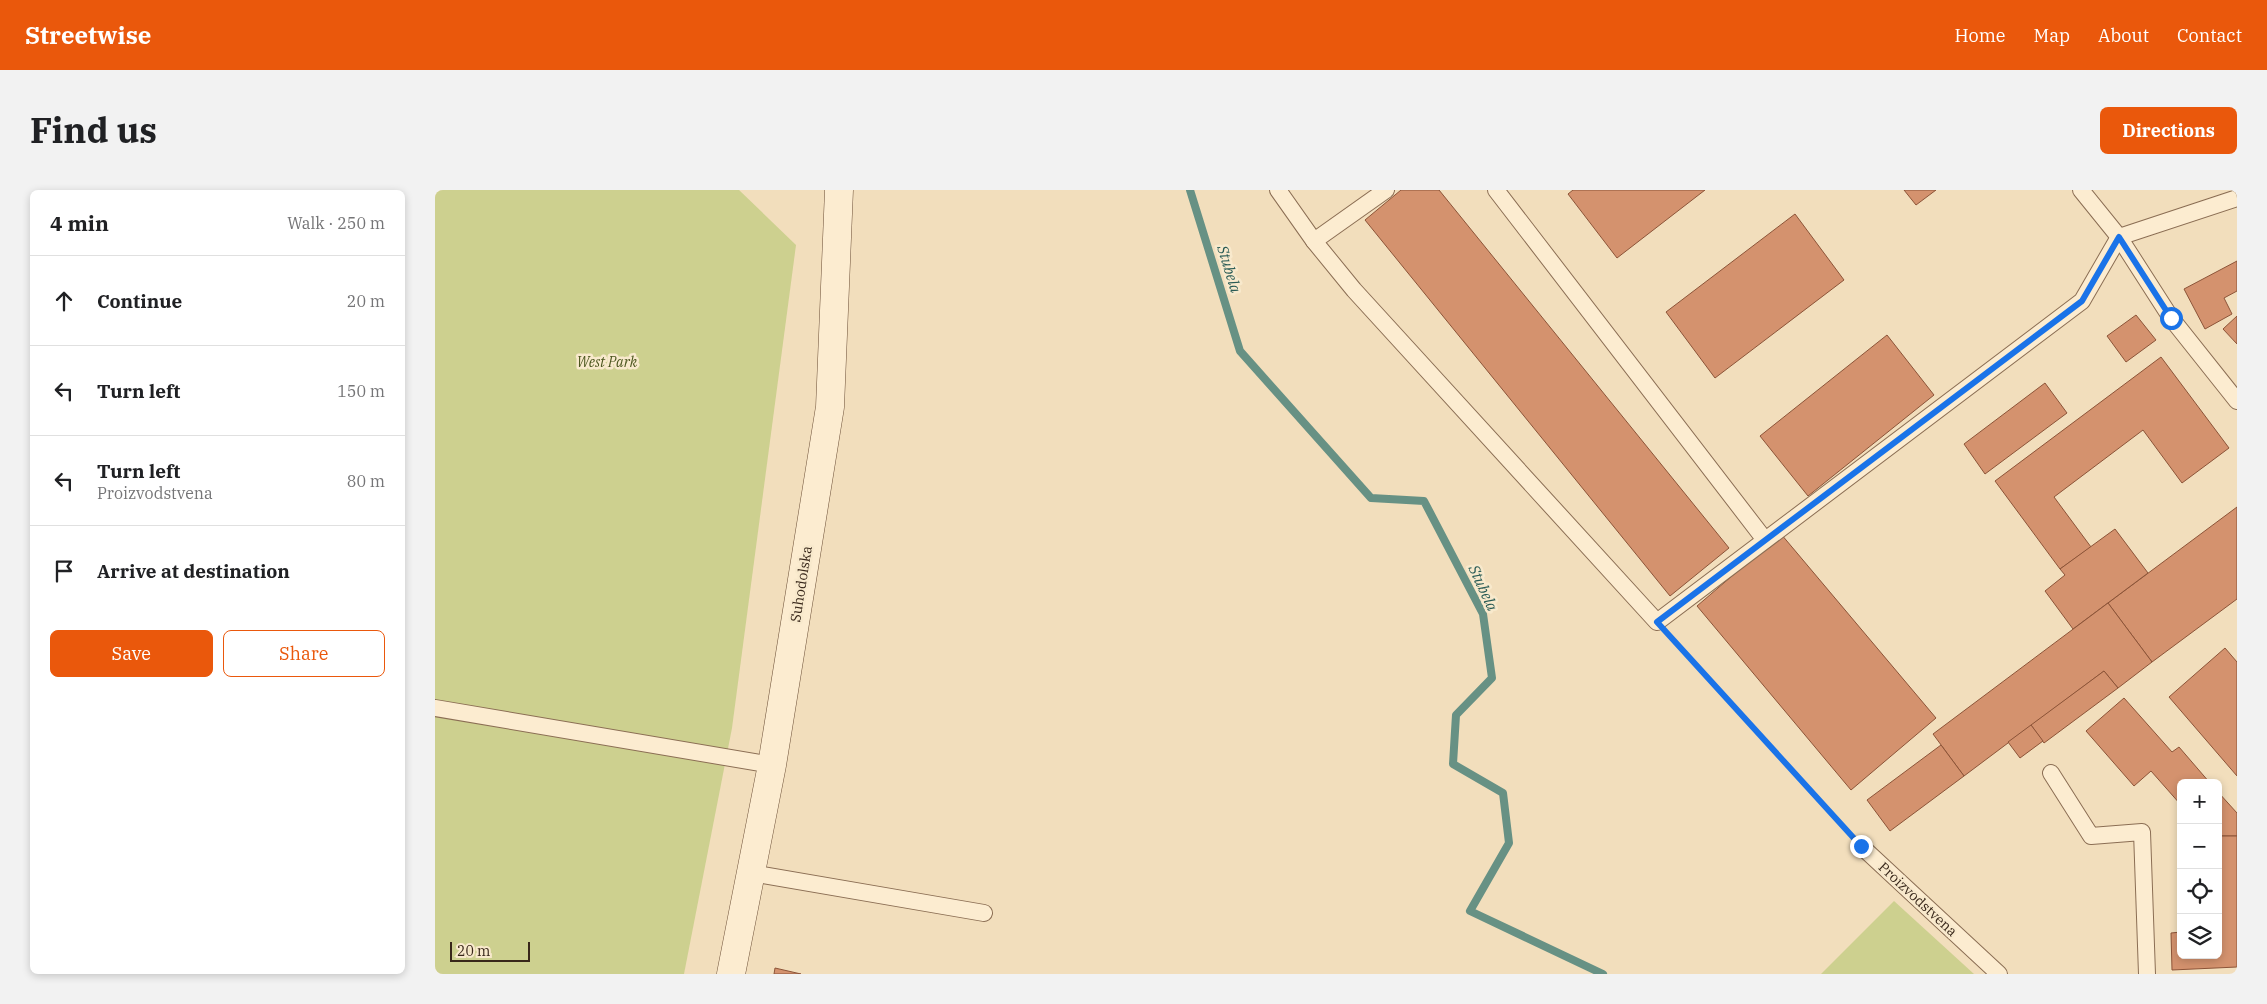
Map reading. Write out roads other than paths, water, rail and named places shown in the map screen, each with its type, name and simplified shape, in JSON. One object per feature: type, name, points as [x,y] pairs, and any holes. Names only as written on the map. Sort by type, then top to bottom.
[{"type":"street","name":"Suhodolska","points":[[731,974],[772,765],[830,407],[839,190]]},
{"type":"lane","points":[[1278,190],[1314,241],[1354,290],[1657,622],[2082,301],[2119,237],[2237,198]]},
{"type":"lane","points":[[1314,241],[1386,190]]},
{"type":"lane","points":[[1496,190],[1765,540]]},
{"type":"lane","points":[[2081,190],[2119,237],[2171,318],[2237,401]]},
{"type":"lane","points":[[435,708],[772,765]]},
{"type":"lane","points":[[2051,773],[2091,836],[2142,832],[2147,974]]},
{"type":"lane","name":"Proizvodstvena","points":[[1861,846],[1999,974]]},
{"type":"lane","points":[[751,873],[984,913]]},
{"type":"waterway","name":"Stubela","points":[[1190,190],[1240,351],[1371,498],[1424,501],[1483,614],[1492,678],[1456,715],[1453,764],[1503,793],[1509,843],[1470,911],[1603,974]]},
{"type":"park label","name":"West Park","points":[[607,362]]}]
